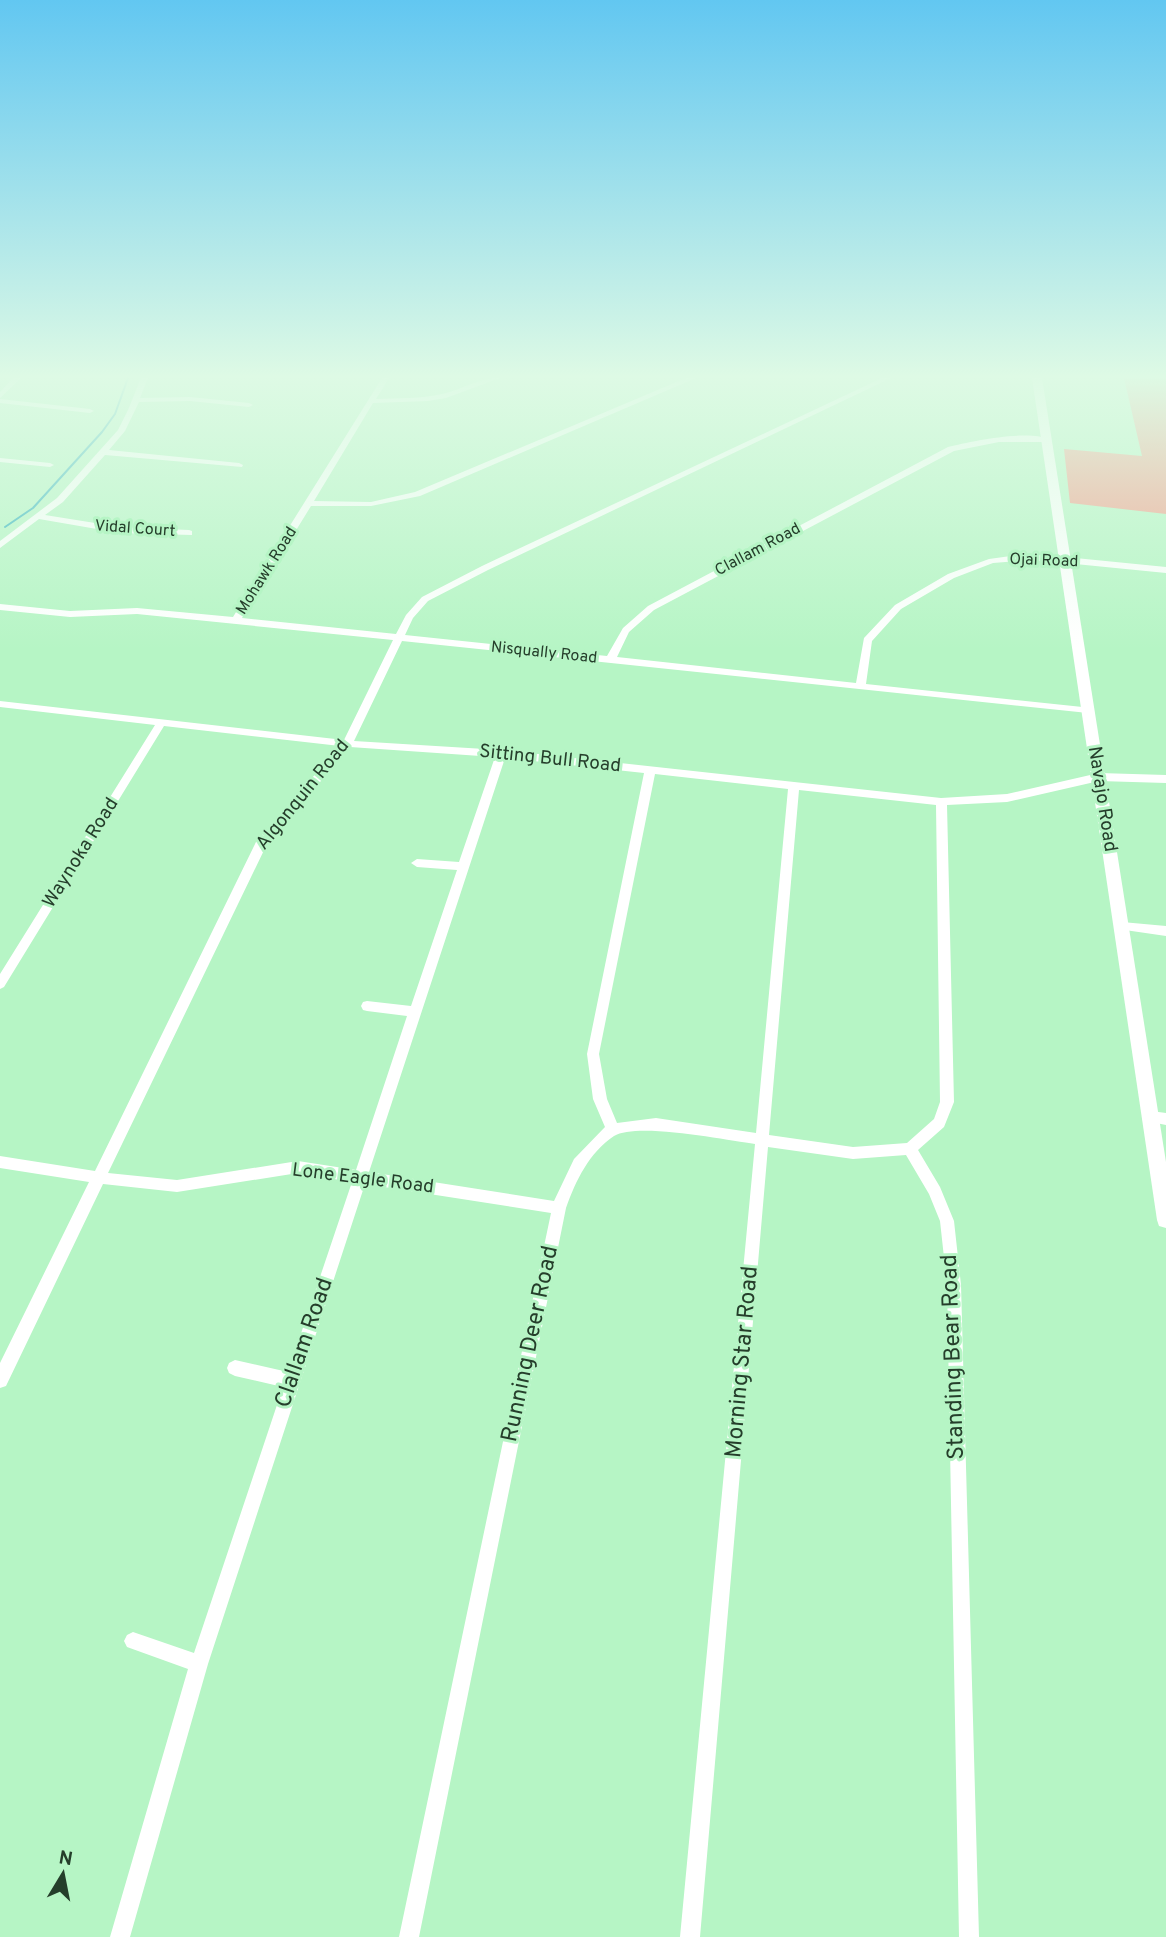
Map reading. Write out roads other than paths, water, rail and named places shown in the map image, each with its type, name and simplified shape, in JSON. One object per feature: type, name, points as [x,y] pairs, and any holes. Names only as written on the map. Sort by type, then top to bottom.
[{"type":"main road","name":"Navajo Road","points":[[1051,468],[1122,926],[1158,1118],[1166,1220]]},
{"type":"street","points":[[3,541],[40,517],[60,500],[88,468]]},
{"type":"street","name":"Mohawk Road","points":[[236,620],[330,468]]},
{"type":"street","points":[[309,503],[371,504],[417,494],[478,468]]},
{"type":"street","name":"Algonquin Road","points":[[0,1380],[262,842],[347,744],[409,617],[425,599],[698,468]]},
{"type":"street","name":"Clallam Road","points":[[611,660],[623,632],[650,608],[914,468]]},
{"type":"street","name":"Vidal Court","points":[[40,517],[120,530],[189,533]]},
{"type":"street","name":"Ojai Road","points":[[861,685],[867,640],[898,607],[951,576],[992,561],[1018,558],[1166,570]]},
{"type":"street","name":"Nisqually Road","points":[[0,607],[70,614],[137,611],[236,620],[1088,710]]},
{"type":"street","points":[[0,718],[5,705]]},
{"type":"street","name":"Sitting Bull Road","points":[[5,705],[347,744],[501,753],[941,802],[1016,796],[1099,777]]},
{"type":"street","name":"Waynoka Road","points":[[0,984],[161,723]]},
{"type":"street","name":"Clallam Road","points":[[121,1937],[199,1664],[501,753]]},
{"type":"street","points":[[650,771],[593,1054],[600,1099],[613,1129],[656,1124],[853,1153],[909,1149],[939,1123],[947,1102],[941,802]]},
{"type":"street","points":[[1099,777],[1166,779]]},
{"type":"street","name":"Morning Star Road","points":[[690,1937],[794,787]]},
{"type":"street","points":[[417,863],[462,866]]},
{"type":"street","points":[[1122,926],[1166,931]]},
{"type":"street","points":[[367,1006],[416,1012]]},
{"type":"street","name":"Running Deer Road","points":[[409,1937],[559,1208],[570,1177],[581,1157],[613,1129]]},
{"type":"street","name":"Standing Bear Road","points":[[909,1149],[935,1191],[947,1221],[954,1285],[969,1937]]},
{"type":"street","name":"Lone Eagle Road","points":[[0,1162],[177,1186],[298,1167],[559,1208]]},
{"type":"street","points":[[235,1368],[292,1381]]},
{"type":"street","points":[[133,1642],[199,1664]]},
{"type":"waterway","points":[[5,527],[33,508],[69,468]]}]
